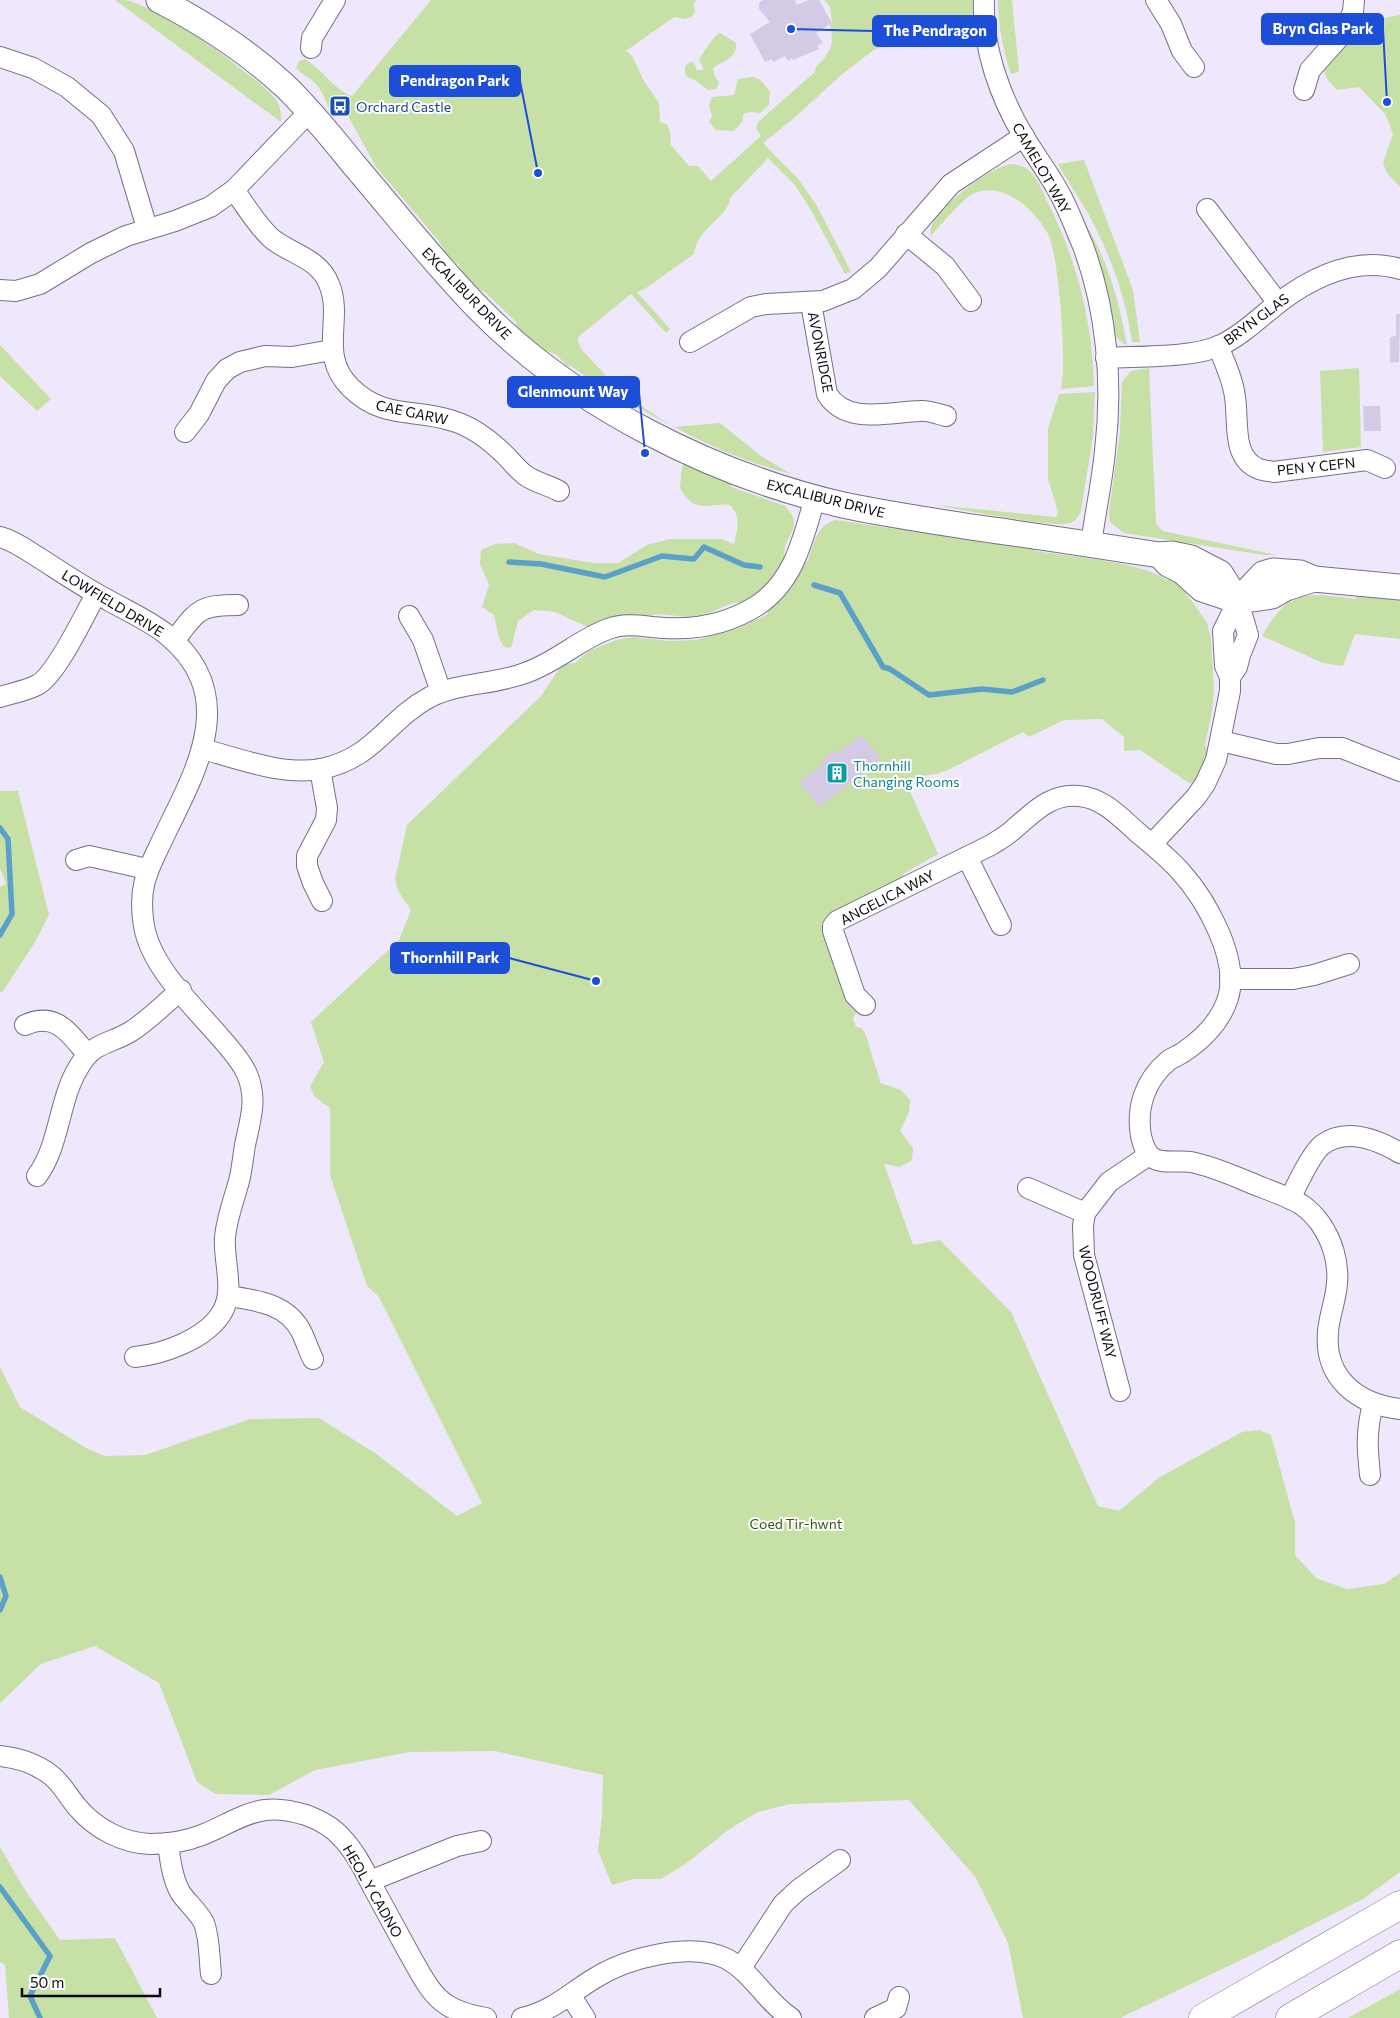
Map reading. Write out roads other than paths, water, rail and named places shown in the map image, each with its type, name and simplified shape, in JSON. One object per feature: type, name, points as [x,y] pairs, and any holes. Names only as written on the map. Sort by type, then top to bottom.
[{"type":"highway","points":[[1203,2018],[1400,1905]]},
{"type":"highway","points":[[1290,2018],[1400,1954]]},
{"type":"street","name":"EXCALIBUR DRIVE","points":[[159,0],[187,14],[234,46],[282,83],[309,112],[447,275],[493,323],[537,360],[589,397],[643,429],[730,470],[815,498],[901,516],[1191,558],[1220,573],[1238,601]]},
{"type":"street","points":[[311,48],[312,38],[335,0]]},
{"type":"street","name":"CAMELOT WAY","points":[[984,0],[987,37],[997,79],[1024,136],[1062,197],[1083,248],[1100,308],[1109,388],[1106,451],[1091,545]]},
{"type":"street","points":[[1156,0],[1171,24],[1182,51],[1194,67]]},
{"type":"street","points":[[1304,90],[1310,70],[1344,33],[1353,12],[1354,0]]},
{"type":"street","points":[[0,57],[33,68],[67,87],[100,115],[124,151],[147,228]]},
{"type":"street","points":[[0,290],[16,291],[40,284],[91,253],[126,236],[210,207],[234,190],[309,112]]},
{"type":"street","name":"AVONRIDGE","points":[[690,342],[751,307],[766,304],[811,303],[838,296],[853,289],[878,268],[951,184],[1024,136]]},
{"type":"street","name":"CAE GARW","points":[[234,190],[254,218],[272,238],[305,258],[323,273],[329,282],[334,305],[332,350],[335,362],[349,386],[372,405],[401,413],[437,417],[466,426],[492,443],[525,475],[559,491]]},
{"type":"street","points":[[1207,209],[1278,304]]},
{"type":"street","points":[[906,234],[945,266],[971,301]]},
{"type":"street","name":"BRYN GLAS","points":[[1106,358],[1202,351],[1218,346],[1249,327],[1314,278],[1349,267],[1374,265],[1400,269]]},
{"type":"street","name":"AVONRIDGE","points":[[811,303],[827,394],[832,403],[842,410],[854,413],[873,414],[922,410],[946,416]]},
{"type":"street","name":"PEN Y CEFN","points":[[1218,346],[1232,381],[1240,451],[1248,461],[1259,469],[1274,472],[1367,460],[1385,468]]},
{"type":"street","points":[[185,432],[199,414],[216,381],[227,369],[240,362],[265,356],[292,357],[332,350]]},
{"type":"street","points":[[203,749],[279,768],[296,770],[320,769],[347,762],[368,749],[410,710],[441,692],[524,674],[552,662],[585,639],[611,628],[630,624],[696,628],[727,620],[745,612],[772,594],[784,582],[796,556],[815,498]]},
{"type":"street","name":"LOWFIELD DRIVE","points":[[0,537],[28,551],[96,594],[144,619],[174,641],[194,666],[204,689],[207,722],[203,749],[187,790],[148,869],[144,880],[142,905],[148,942],[160,965],[241,1061],[251,1083],[254,1111],[239,1183],[226,1228],[225,1254],[229,1285],[228,1296]]},
{"type":"street","points":[[1152,844],[1196,797],[1205,784],[1216,760],[1228,708],[1230,677],[1237,667],[1241,650],[1248,634],[1238,601],[1264,574],[1282,571],[1300,573],[1314,579],[1400,587]]},
{"type":"street","points":[[0,698],[38,685],[46,679],[61,658],[96,594]]},
{"type":"street","points":[[174,641],[199,612],[205,608],[214,605],[238,605]]},
{"type":"street","points":[[409,616],[423,640],[441,692]]},
{"type":"street","points":[[1221,741],[1276,754],[1288,754],[1319,748],[1342,748],[1400,771]]},
{"type":"street","points":[[320,769],[327,808],[326,820],[307,856],[307,866],[322,902]]},
{"type":"street","name":"ANGELICA WAY","points":[[865,1005],[854,994],[832,931],[837,921],[1006,836],[1040,806],[1067,796],[1079,796],[1104,804],[1181,871],[1204,903],[1216,927],[1224,949],[1230,978],[1229,994],[1224,1010],[1217,1020],[1198,1041],[1168,1061],[1149,1084],[1142,1098],[1139,1114],[1140,1132],[1143,1145],[1149,1154]]},
{"type":"street","points":[[76,860],[89,856],[148,869]]},
{"type":"street","points":[[967,857],[1001,925]]},
{"type":"street","points":[[1230,978],[1293,979],[1314,975],[1349,964]]},
{"type":"street","points":[[37,1176],[43,1167],[55,1137],[73,1076],[87,1054],[97,1046],[129,1033],[181,990]]},
{"type":"street","points":[[25,1026],[38,1020],[48,1020],[57,1024],[66,1030],[87,1054]]},
{"type":"street","points":[[1290,1199],[1316,1152],[1322,1145],[1332,1140],[1359,1137],[1371,1138],[1400,1153]]},
{"type":"street","points":[[1028,1188],[1085,1213],[1109,1182],[1149,1154],[1154,1159],[1162,1161],[1186,1161],[1201,1164],[1290,1199],[1312,1214],[1328,1236],[1334,1251],[1337,1283],[1328,1329],[1331,1361],[1347,1387],[1359,1397],[1373,1404],[1400,1408]]},
{"type":"street","name":"WOODRUFF WAY","points":[[1085,1213],[1082,1238],[1084,1255],[1120,1391]]},
{"type":"street","points":[[135,1358],[151,1355],[198,1336],[215,1322],[222,1313],[228,1296],[269,1303],[281,1310],[302,1332],[313,1359]]},
{"type":"street","points":[[1370,1475],[1367,1436],[1373,1404]]},
{"type":"street","name":"HEOL Y CADNO","points":[[0,1756],[32,1764],[51,1775],[60,1782],[78,1808],[90,1820],[112,1834],[134,1842],[168,1843],[202,1835],[249,1814],[265,1810],[297,1812],[327,1825],[340,1835],[360,1861],[429,1987],[446,2004],[473,2017]]},
{"type":"street","points":[[370,1881],[457,1846],[481,1841]]},
{"type":"street","points":[[168,1843],[175,1882],[181,1894],[199,1914],[204,1924],[208,1938],[211,1974]]},
{"type":"street","points":[[741,1968],[783,1904],[798,1890],[840,1860]]},
{"type":"street","points":[[522,2018],[538,2015],[553,2007],[596,1977],[616,1967],[656,1955],[699,1952],[726,1959],[741,1968],[770,2002],[791,2018]]},
{"type":"street","points":[[570,1995],[585,2018]]},
{"type":"street","points":[[875,2018],[896,2008],[899,1997]]},
{"type":"waterway","points":[[509,562],[541,564],[605,577],[662,556],[694,559],[704,547],[744,565],[760,567]]},
{"type":"waterway","points":[[814,585],[840,593],[883,667],[890,669],[929,695],[982,689],[1012,692],[1043,680]]},
{"type":"waterway","points":[[0,828],[8,839],[12,914],[0,935]]},
{"type":"waterway","points":[[0,1577],[6,1596],[0,1610]]},
{"type":"waterway","points":[[0,1887],[50,1956],[30,1996],[40,2018]]},
{"type":"place","name":"The Pendragon","points":[[791,29]]},
{"type":"place","name":"Bryn Glas Park","points":[[1387,102]]},
{"type":"place","name":"Orchard Castle","points":[[340,106]]},
{"type":"place","name":"Pendragon Park","points":[[538,173]]},
{"type":"place","name":"Glenmount Way","points":[[645,453]]},
{"type":"place","name":"Thornhill Changing Rooms","points":[[837,773]]},
{"type":"place","name":"Thornhill Park","points":[[596,981]]},
{"type":"park label","name":"Coed Tir-hwnt","points":[[796,1523]]}]
